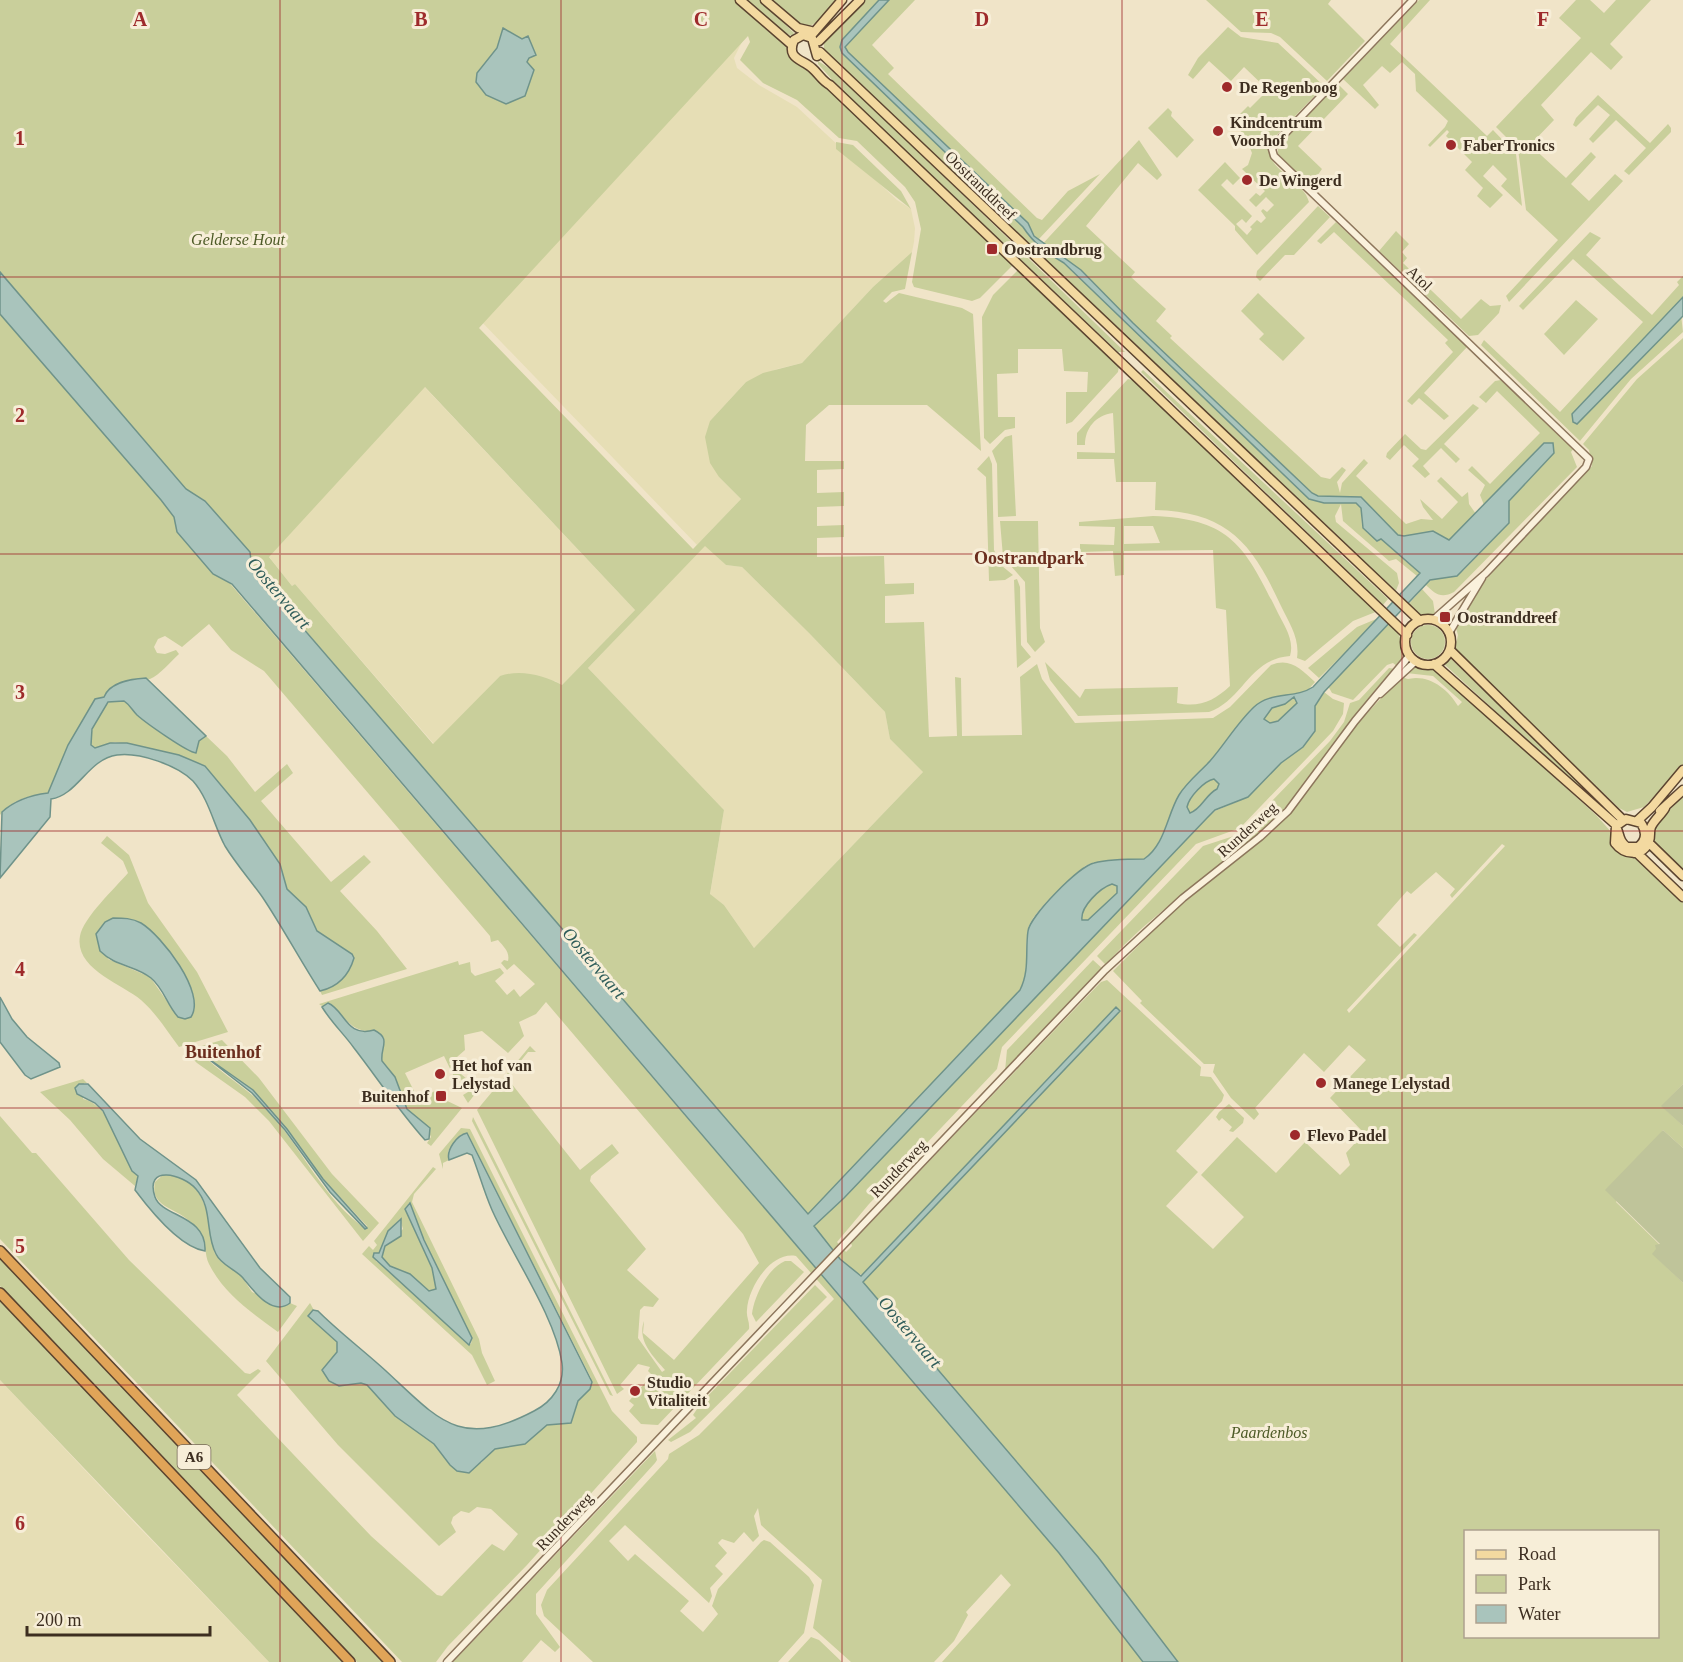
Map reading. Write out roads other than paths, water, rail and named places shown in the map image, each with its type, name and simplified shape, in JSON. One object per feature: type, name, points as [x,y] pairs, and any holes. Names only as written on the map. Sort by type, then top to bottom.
[{"type":"highway","name":"A6","points":[[0,1251],[390,1662]]},
{"type":"highway","name":"A6","points":[[0,1293],[350,1662]]},
{"type":"main road","points":[[740,0],[774,31],[797,37],[814,36],[860,0]]},
{"type":"main road","points":[[765,0],[781,15],[797,37],[796,59],[814,58],[816,44],[814,36],[842,0]]},
{"type":"main road","name":"Oostranddreef","points":[[814,58],[836,68],[1420,621]]},
{"type":"main road","name":"Oostranddreef","points":[[814,58],[830,85],[1407,635]]},
{"type":"main road","points":[[1434,664],[1444,659],[1450,650],[1449,633],[1442,624],[1432,620],[1420,621],[1407,635],[1406,646],[1413,658],[1434,664],[1599,812],[1618,826]]},
{"type":"main road","points":[[1450,650],[1604,799],[1621,812],[1640,813],[1656,800]]},
{"type":"main road","points":[[1618,826],[1637,821],[1683,770]]},
{"type":"main road","points":[[1637,853],[1665,808],[1683,790]]},
{"type":"main road","points":[[1604,799],[1612,810],[1620,840],[1627,847],[1638,847],[1647,836]]},
{"type":"main road","points":[[1637,821],[1647,836],[1683,876]]},
{"type":"main road","points":[[1618,826],[1614,839],[1620,849],[1637,853],[1683,897]]},
{"type":"street","name":"Atol","points":[[1413,0],[1272,149],[1274,156],[1589,459],[1586,467],[1486,573],[1432,620]]},
{"type":"street","name":"Atol","points":[[1449,633],[1486,573]]},
{"type":"street","name":"Runderweg","points":[[447,1662],[1105,970],[1175,905],[1260,837],[1288,811],[1373,700],[1413,658]]},
{"type":"water","points":[[879,0],[889,0],[845,47],[848,52],[1028,223],[1034,236],[1081,270],[1133,323],[1312,493],[1318,496],[1361,497],[1398,535],[1433,531],[1449,540],[1544,443],[1553,443],[1554,453],[1509,501],[1509,523],[1457,576],[1430,580],[1324,692],[1315,706],[1315,731],[1303,747],[1281,763],[1248,797],[1215,810],[844,1198],[814,1226],[840,1259],[861,1276],[1116,1007],[1120,1011],[863,1282],[1098,1557],[1178,1662],[1143,1662],[1059,1553],[232,584],[213,574],[177,532],[174,517],[161,500],[0,314],[0,272],[186,489],[205,501],[250,552],[252,569],[808,1214],[1020,990],[1026,968],[1028,931],[1037,914],[1056,892],[1087,866],[1094,863],[1144,859],[1151,853],[1161,838],[1182,790],[1210,761],[1248,713],[1268,699],[1299,693],[1313,687],[1420,573],[1381,539],[1377,541],[1363,528],[1361,508],[1356,503],[1324,503],[1309,499],[1064,263],[1036,243],[1023,227],[842,53],[840,47],[842,40]],"holes":[[[1294,697],[1297,703],[1278,721],[1270,723],[1264,719],[1272,708],[1285,704]],[[1214,779],[1219,784],[1217,789],[1190,813],[1187,807],[1194,794]],[[1112,884],[1117,886],[1117,893],[1088,920],[1082,920],[1087,904]]]},
{"type":"water","points":[[503,28],[522,39],[528,36],[536,55],[529,58],[527,62],[534,70],[525,96],[506,104],[486,95],[476,82],[477,73],[497,48]]},
{"type":"water","points":[[1683,297],[1683,316],[1577,424],[1573,422],[1572,414]]},
{"type":"water","points":[[146,678],[206,736],[199,741],[196,753],[176,743],[149,724],[124,701],[108,702],[92,729],[91,745],[95,748],[110,743],[127,743],[179,755],[205,766],[250,820],[280,864],[287,889],[306,907],[317,931],[352,954],[354,958],[349,970],[332,987],[320,991],[263,898],[225,846],[199,788],[186,775],[157,761],[136,756],[117,755],[98,763],[69,791],[51,799],[50,817],[0,878],[2,812],[24,798],[48,793],[68,745],[95,699],[104,697],[111,688],[121,682]]},
{"type":"water","points":[[113,918],[131,919],[141,923],[160,939],[180,966],[193,994],[194,1007],[191,1017],[185,1019],[178,1017],[151,978],[112,960],[100,951],[96,934],[105,922]]},
{"type":"water","points":[[0,997],[12,1019],[27,1037],[59,1063],[60,1067],[31,1079],[25,1075],[0,1042]]},
{"type":"water","points":[[328,1003],[334,1006],[352,1027],[357,1030],[374,1030],[383,1037],[382,1061],[395,1077],[407,1109],[430,1128],[429,1139],[425,1140],[415,1129],[329,1018],[322,1007]]},
{"type":"water","points":[[202,1054],[253,1090],[287,1129],[323,1179],[367,1228],[365,1229],[330,1192],[285,1130],[252,1093]]},
{"type":"water","points":[[79,1084],[88,1084],[140,1139],[196,1180],[260,1268],[290,1297],[290,1303],[276,1307],[270,1304],[258,1295],[240,1275],[221,1261],[213,1246],[205,1204],[201,1196],[183,1179],[166,1175],[155,1180],[153,1187],[155,1197],[159,1204],[192,1223],[199,1230],[204,1239],[205,1251],[185,1243],[166,1226],[135,1190],[138,1176],[132,1171],[103,1111],[95,1103],[77,1094],[75,1088]]},
{"type":"water","points":[[467,1133],[592,1382],[590,1389],[578,1401],[571,1423],[547,1425],[525,1444],[495,1449],[469,1473],[457,1471],[450,1465],[434,1444],[395,1416],[367,1385],[361,1383],[339,1386],[329,1381],[322,1370],[337,1352],[337,1342],[308,1316],[313,1310],[318,1311],[421,1403],[452,1424],[469,1428],[487,1428],[509,1422],[534,1411],[552,1397],[559,1385],[562,1363],[551,1326],[500,1228],[472,1155],[467,1153],[449,1160],[449,1152],[453,1144]]},
{"type":"water","points":[[410,1203],[424,1240],[472,1338],[469,1345],[373,1257],[374,1253],[379,1253],[388,1231],[401,1219],[401,1236],[385,1246],[382,1257],[390,1266],[410,1274],[429,1291],[436,1289],[432,1268],[405,1209]]},
{"type":"place","name":"De Regenboog","points":[[1227,87]]},
{"type":"place","name":"Kindcentrum Voorhof","points":[[1218,131]]},
{"type":"place","name":"FaberTronics","points":[[1451,145]]},
{"type":"place","name":"De Wingerd","points":[[1247,180]]},
{"type":"place","name":"Oostrandbrug","points":[[992,249]]},
{"type":"place","name":"Oostranddreef","points":[[1445,617]]},
{"type":"place","name":"Het hof van Lelystad","points":[[440,1074]]},
{"type":"place","name":"Manege Lelystad","points":[[1321,1083]]},
{"type":"place","name":"Buitenhof","points":[[441,1096]]},
{"type":"place","name":"Flevo Padel","points":[[1295,1135]]},
{"type":"place","name":"Studio Vitaliteit","points":[[635,1391]]},
{"type":"district","name":"Oostrandpark","points":[[1029,558]]},
{"type":"district","name":"Buitenhof","points":[[223,1052]]},
{"type":"park label","name":"Gelderse Hout","points":[[238,239]]},
{"type":"park label","name":"Paardenbos","points":[[1269,1432]]},
{"type":"water label","name":"Oostervaart","points":[[279,593]]},
{"type":"water label","name":"Oostervaart","points":[[594,963]]},
{"type":"water label","name":"Oostervaart","points":[[910,1332]]}]
